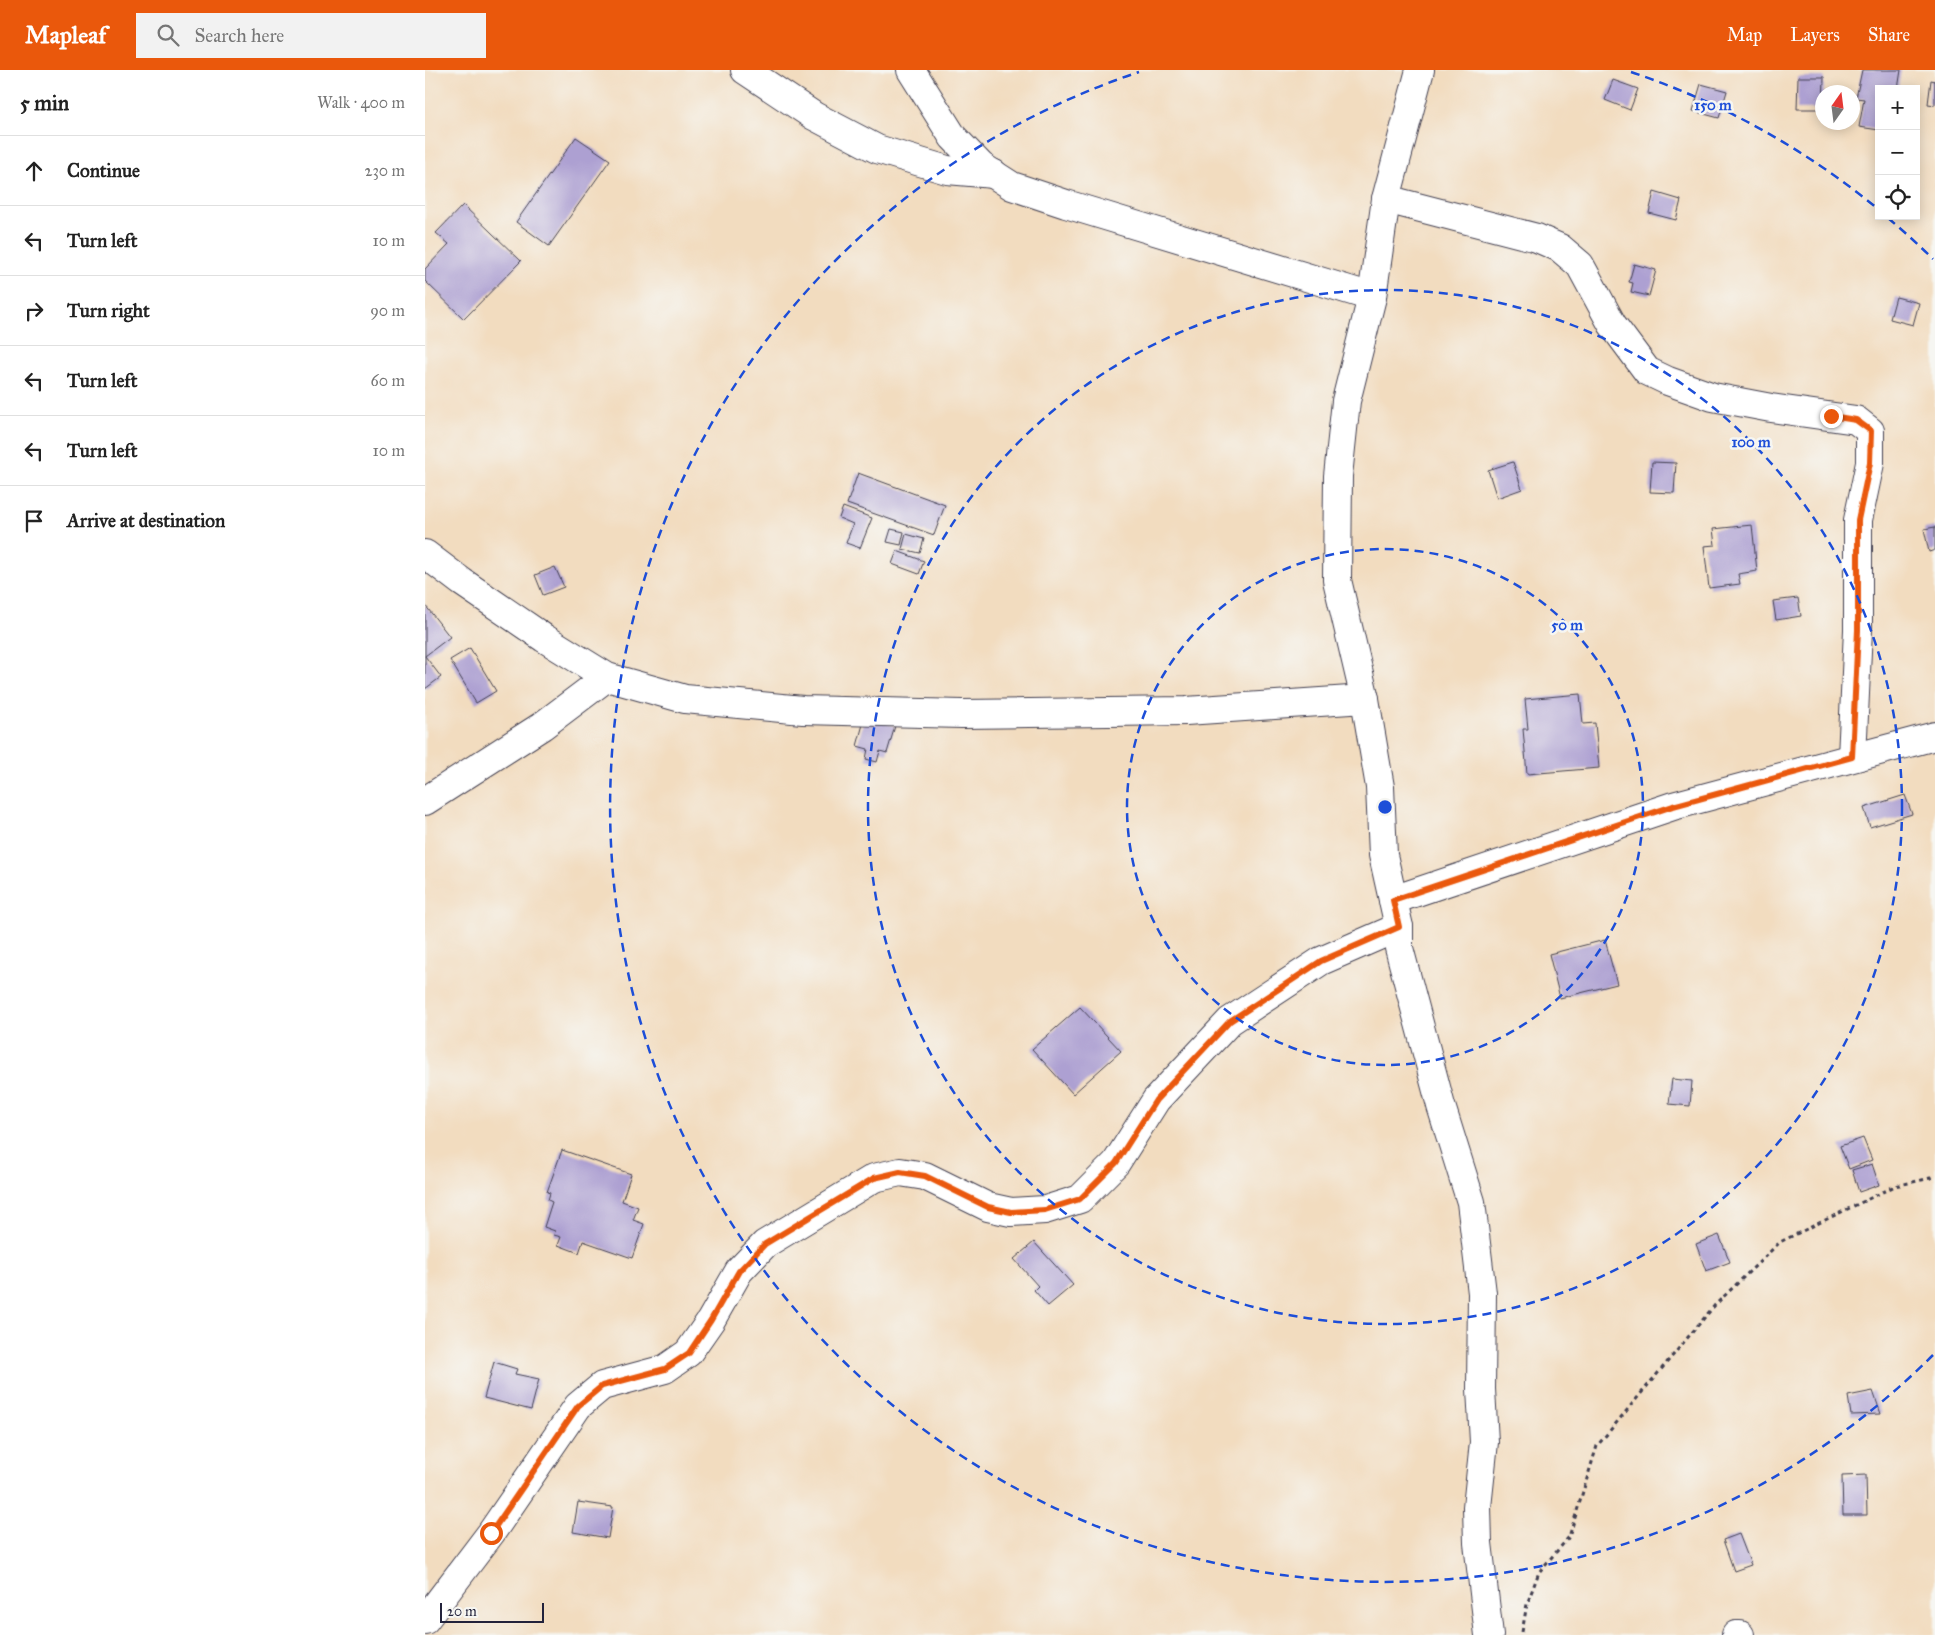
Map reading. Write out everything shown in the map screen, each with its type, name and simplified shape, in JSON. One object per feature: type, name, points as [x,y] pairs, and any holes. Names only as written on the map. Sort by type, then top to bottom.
[{"type":"street","points":[[745,70],[814,116],[877,149],[947,170],[994,174]]},
{"type":"street","points":[[911,70],[953,137],[981,166],[1013,186],[1066,204],[1372,297]]},
{"type":"street","points":[[1420,70],[1386,199],[1372,297],[1346,401],[1338,476],[1337,580],[1365,699],[1380,787],[1383,855],[1399,927],[1399,948],[1441,1106],[1471,1202],[1482,1293],[1481,1389],[1484,1442],[1477,1507],[1478,1543],[1489,1635]]},
{"type":"street","points":[[1386,199],[1537,238],[1560,248],[1580,264],[1612,324],[1647,371],[1668,381],[1713,397],[1771,408],[1856,420],[1871,431],[1870,463],[1858,520],[1858,630],[1852,757]]},
{"type":"street","points":[[425,554],[462,582],[544,638],[607,677],[685,699],[803,710],[962,714],[1176,711],[1365,699]]},
{"type":"street","points":[[425,801],[543,726],[607,677]]},
{"type":"street","points":[[1393,900],[1673,806],[1935,736]]},
{"type":"street","points":[[425,1620],[491,1533],[578,1406],[602,1386],[665,1369],[689,1353],[711,1320],[739,1271],[765,1244],[874,1178],[900,1172],[925,1176],[988,1207],[1011,1212],[1045,1210],[1080,1199],[1116,1163],[1156,1100],[1230,1021],[1321,961],[1399,927]]},
{"type":"path","points":[[1521,1635],[1527,1604],[1539,1572],[1569,1537],[1597,1446],[1715,1305],[1780,1242],[1895,1186],[1935,1177]]},
{"type":"building","points":[[1862,70],[1901,70],[1899,85],[1875,85],[1875,129],[1860,127],[1864,99],[1860,98],[1859,85]]},
{"type":"building","points":[[1798,77],[1824,77],[1824,85],[1815,85],[1815,109],[1797,109]]},
{"type":"building","points":[[1613,80],[1638,89],[1630,110],[1605,100]]},
{"type":"building","points":[[1931,80],[1935,81],[1935,105],[1928,104]]},
{"type":"building","points":[[1701,84],[1727,91],[1719,118],[1693,111]]},
{"type":"building","points":[[576,137],[610,160],[549,246],[516,222]]},
{"type":"building","points":[[1654,192],[1681,200],[1676,220],[1649,213]]},
{"type":"building","points":[[463,205],[521,261],[464,319],[425,281],[425,269],[449,244],[436,233]]},
{"type":"building","points":[[1634,264],[1656,270],[1649,296],[1631,292],[1633,283],[1629,282]]},
{"type":"building","points":[[1896,297],[1919,303],[1913,325],[1890,319]]},
{"type":"building","points":[[1513,462],[1522,489],[1497,498],[1488,470]]},
{"type":"building","points":[[1652,462],[1676,463],[1674,493],[1650,492]]},
{"type":"building","points":[[858,473],[945,505],[934,535],[847,504]]},
{"type":"building","points":[[843,507],[872,518],[860,548],[846,543],[853,524],[839,518]]},
{"type":"building","points":[[1752,525],[1757,571],[1738,574],[1740,584],[1709,588],[1704,546],[1715,545],[1713,529]]},
{"type":"building","points":[[1935,527],[1935,550],[1929,552],[1924,529]]},
{"type":"building","points":[[891,529],[904,532],[901,545],[887,542]]},
{"type":"building","points":[[906,534],[924,539],[920,553],[902,549]]},
{"type":"building","points":[[897,551],[924,561],[919,574],[892,564]]},
{"type":"building","points":[[555,567],[564,587],[543,595],[535,575]]},
{"type":"building","points":[[1798,598],[1801,616],[1776,620],[1773,601]]},
{"type":"building","points":[[425,605],[450,637],[425,656]]},
{"type":"building","points":[[470,648],[496,691],[476,703],[450,660]]},
{"type":"building","points":[[425,656],[441,677],[425,689]]},
{"type":"building","points":[[1580,694],[1583,724],[1595,723],[1599,768],[1527,774],[1523,729],[1528,729],[1525,699]]},
{"type":"building","points":[[865,717],[895,726],[887,753],[880,751],[877,762],[866,759],[868,749],[857,746]]},
{"type":"building","points":[[1905,795],[1912,814],[1870,827],[1864,808]]},
{"type":"building","points":[[1605,940],[1617,984],[1560,998],[1549,954]]},
{"type":"building","points":[[1080,1007],[1121,1051],[1073,1094],[1032,1049]]},
{"type":"building","points":[[1672,1079],[1692,1081],[1690,1106],[1669,1104]]},
{"type":"building","points":[[1863,1138],[1872,1160],[1849,1169],[1840,1146]]},
{"type":"building","points":[[562,1150],[631,1174],[622,1201],[638,1207],[633,1220],[644,1224],[632,1258],[583,1241],[579,1253],[558,1245],[561,1237],[554,1235],[555,1231],[544,1227],[552,1202],[548,1200],[550,1193],[547,1192]]},
{"type":"building","points":[[1872,1164],[1879,1185],[1859,1192],[1852,1170]]},
{"type":"building","points":[[1719,1235],[1730,1262],[1706,1271],[1696,1244]]},
{"type":"building","points":[[1034,1242],[1073,1285],[1048,1306],[1034,1290],[1038,1286],[1014,1259]]},
{"type":"building","points":[[494,1362],[517,1369],[515,1374],[539,1379],[531,1410],[484,1398]]},
{"type":"building","points":[[1873,1391],[1881,1414],[1851,1415],[1848,1396]]},
{"type":"building","points":[[1866,1475],[1867,1515],[1843,1515],[1842,1476]]},
{"type":"building","points":[[578,1502],[613,1507],[608,1538],[573,1532]]},
{"type":"building","points":[[1739,1534],[1751,1565],[1734,1571],[1723,1540]]},
{"type":"route","points":[[491,1533],[578,1406],[602,1386],[665,1369],[689,1353],[711,1320],[739,1271],[765,1244],[874,1178],[900,1172],[925,1176],[988,1207],[1011,1212],[1045,1210],[1080,1199],[1116,1163],[1156,1100],[1230,1021],[1321,961],[1399,927],[1393,900],[1673,806],[1852,757],[1858,630],[1858,520],[1870,463],[1871,431],[1856,420],[1831,416]]}]
